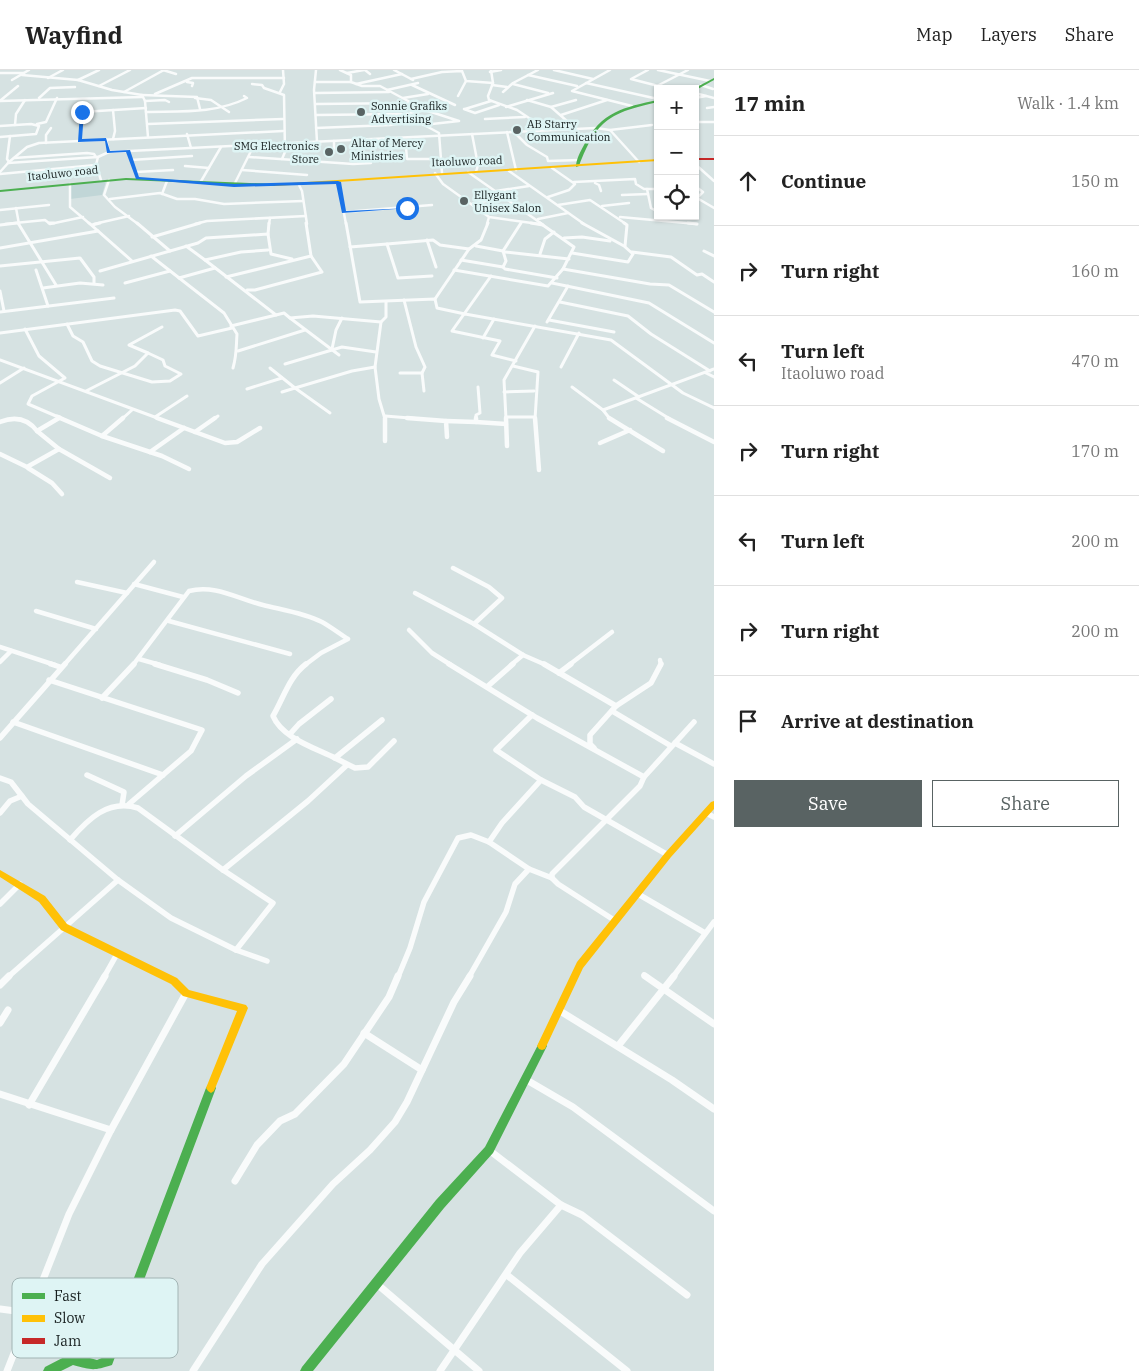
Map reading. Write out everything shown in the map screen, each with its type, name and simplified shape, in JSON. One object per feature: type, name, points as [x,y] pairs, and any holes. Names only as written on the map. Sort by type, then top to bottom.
[{"type":"street","points":[[12,80],[29,70]]},
{"type":"street","points":[[48,78],[63,70]]},
{"type":"street","points":[[78,80],[99,70]]},
{"type":"street","points":[[99,86],[130,70]]},
{"type":"street","points":[[124,92],[164,70],[176,74]]},
{"type":"street","points":[[280,92],[284,84],[283,70]]},
{"type":"street","points":[[316,70],[316,128],[319,142]]},
{"type":"street","points":[[340,70],[352,76],[351,82]]},
{"type":"street","points":[[348,73],[364,70],[370,74]]},
{"type":"street","points":[[315,93],[388,91],[418,83],[394,70]]},
{"type":"street","points":[[501,70],[490,71],[493,84],[488,98],[500,105],[517,110],[547,130]]},
{"type":"street","points":[[503,92],[510,88],[513,83],[538,70]]},
{"type":"street","points":[[554,70],[594,79]]},
{"type":"street","points":[[604,70],[609,70]]},
{"type":"street","points":[[609,70],[577,86],[572,91],[632,106]]},
{"type":"street","points":[[648,70],[631,79],[654,85]]},
{"type":"street","points":[[658,70],[712,83]]},
{"type":"street","points":[[659,85],[688,70]]},
{"type":"street","points":[[1,74],[23,74],[78,80],[144,98],[187,82],[192,78],[195,71]]},
{"type":"street","points":[[410,78],[442,72],[462,71],[463,78],[466,81],[493,84],[507,88]]},
{"type":"street","points":[[355,84],[402,74]]},
{"type":"street","points":[[528,75],[577,86]]},
{"type":"street","points":[[192,78],[284,78]]},
{"type":"street","points":[[458,96],[466,81]]},
{"type":"street","points":[[187,82],[193,83],[192,86]]},
{"type":"street","points":[[315,82],[351,82],[364,86],[378,86],[425,110],[459,121],[424,125]]},
{"type":"street","points":[[513,83],[553,93]]},
{"type":"street","points":[[586,83],[654,99]]},
{"type":"street","points":[[699,87],[712,83]]},
{"type":"street","points":[[252,84],[261,84],[270,90],[284,95],[284,146],[282,159]]},
{"type":"street","points":[[412,85],[455,105]]},
{"type":"street","points":[[0,101],[18,86]]},
{"type":"street","points":[[38,99],[50,88],[75,87]]},
{"type":"street","points":[[403,98],[429,93]]},
{"type":"street","points":[[506,107],[549,93]]},
{"type":"street","points":[[155,94],[184,94],[195,98],[209,99],[229,112]]},
{"type":"street","points":[[699,94],[714,98]]},
{"type":"street","points":[[80,141],[81,113],[113,110],[223,107],[241,102],[247,98],[244,96]]},
{"type":"street","points":[[699,97],[706,96]]},
{"type":"street","points":[[0,101],[96,97],[94,99],[97,100],[144,98],[169,102]]},
{"type":"street","points":[[0,126],[46,122],[57,98]]},
{"type":"street","points":[[144,98],[148,137]]},
{"type":"street","points":[[195,98],[200,109]]},
{"type":"street","points":[[560,115],[586,108],[608,99]]},
{"type":"street","points":[[15,125],[16,114],[25,100]]},
{"type":"street","points":[[527,100],[551,107],[576,129]]},
{"type":"street","points":[[551,107],[576,100]]},
{"type":"street","points":[[491,101],[464,109],[475,113],[500,105]]},
{"type":"street","points":[[514,132],[527,145],[530,145],[535,151],[547,157],[548,161],[578,163],[586,143],[596,128],[614,112],[654,101]]},
{"type":"street","points":[[316,104],[411,103]]},
{"type":"street","points":[[707,108],[713,110]]},
{"type":"street","points":[[113,110],[115,131],[113,139]]},
{"type":"street","points":[[316,115],[404,114],[425,110]]},
{"type":"street","points":[[404,114],[436,130],[439,136],[441,159],[438,173],[443,184],[489,217],[543,225]]},
{"type":"street","points":[[485,119],[526,116]]},
{"type":"street","points":[[148,124],[226,119],[283,119]]},
{"type":"street","points":[[316,128],[390,125],[415,121]]},
{"type":"street","points":[[699,122],[714,122]]},
{"type":"street","points":[[0,136],[36,134],[39,126],[37,124]]},
{"type":"street","points":[[6,126],[8,163]]},
{"type":"street","points":[[8,163],[97,157],[108,152],[254,145],[317,146],[319,142],[334,141],[401,139],[498,132],[507,134],[514,132],[596,128],[610,130],[652,126]]},
{"type":"street","points":[[46,143],[46,135],[51,128]]},
{"type":"street","points":[[610,130],[639,162]]},
{"type":"street","points":[[0,173],[8,163],[28,146],[46,143],[188,134],[283,131]]},
{"type":"street","points":[[188,134],[191,148]]},
{"type":"street","points":[[454,270],[545,286],[557,278],[574,247],[472,172],[478,165],[472,134]]},
{"type":"street","points":[[507,134],[512,170],[530,186],[568,213],[615,243]]},
{"type":"street","points":[[106,139],[108,152]]},
{"type":"street","points":[[401,139],[406,147],[407,159],[441,159]]},
{"type":"street","points":[[334,141],[334,152]]},
{"type":"street","points":[[234,185],[254,145]]},
{"type":"street","points":[[200,183],[221,148]]},
{"type":"street","points":[[128,151],[137,175],[173,170]]},
{"type":"street","points":[[14,158],[80,153],[90,153],[97,157]]},
{"type":"street","points":[[131,160],[192,156]]},
{"type":"street","points":[[97,157],[96,165],[105,180],[104,195],[110,199],[115,207],[129,216],[170,250]]},
{"type":"street","points":[[249,157],[353,164],[371,163]]},
{"type":"street","points":[[699,159],[714,159]]},
{"type":"street","name":"Itaoluwo road","points":[[0,191],[137,175],[200,183],[298,185],[438,173],[552,168],[578,163],[654,160]]},
{"type":"street","points":[[0,173],[96,165]]},
{"type":"street","points":[[185,166],[209,168]]},
{"type":"street","points":[[552,168],[574,182],[635,179],[636,184],[647,189],[654,189]]},
{"type":"street","points":[[699,168],[714,181]]},
{"type":"street","points":[[242,170],[307,174]]},
{"type":"street","points":[[162,194],[167,180]]},
{"type":"street","points":[[338,182],[360,302],[365,304],[435,299]]},
{"type":"street","points":[[548,197],[569,190],[575,184],[574,182]]},
{"type":"street","points":[[594,182],[599,185],[601,192]]},
{"type":"street","points":[[70,184],[68,205],[132,261]]},
{"type":"street","points":[[245,290],[255,290],[322,272],[311,256],[302,191],[298,185]]},
{"type":"street","points":[[496,191],[530,186]]},
{"type":"street","points":[[647,189],[654,209]]},
{"type":"street","points":[[110,199],[162,194],[177,199],[195,199],[224,204],[303,201]]},
{"type":"street","points":[[622,195],[648,194]]},
{"type":"street","points":[[472,204],[504,197]]},
{"type":"street","points":[[558,205],[587,199],[602,206],[627,226],[625,246],[628,252],[671,257],[695,273],[714,282]]},
{"type":"street","points":[[699,199],[714,208]]},
{"type":"street","points":[[602,206],[629,203]]},
{"type":"street","points":[[0,210],[49,205]]},
{"type":"street","points":[[344,212],[432,206]]},
{"type":"street","points":[[16,208],[19,223],[56,285]]},
{"type":"street","points":[[538,219],[568,213]]},
{"type":"street","points":[[92,225],[129,216]]},
{"type":"street","points":[[152,237],[207,221],[306,216]]},
{"type":"street","points":[[0,225],[45,220],[50,224],[82,217]]},
{"type":"street","points":[[489,217],[484,236],[476,246],[469,249],[435,299],[437,308],[544,326],[611,340],[671,385],[714,408]]},
{"type":"street","points":[[618,217],[697,224]]},
{"type":"street","points":[[270,218],[268,250],[273,255],[292,259]]},
{"type":"street","points":[[503,267],[506,261],[504,251],[521,222]]},
{"type":"street","points":[[0,248],[98,231]]},
{"type":"street","points":[[540,254],[545,239],[554,232]]},
{"type":"street","points":[[100,271],[198,243],[206,238],[268,234]]},
{"type":"street","points":[[563,238],[582,237],[625,246]]},
{"type":"street","points":[[427,240],[436,267]]},
{"type":"street","points":[[350,247],[434,240],[440,245],[469,249]]},
{"type":"street","points":[[387,244],[398,278],[432,276]]},
{"type":"street","points":[[186,246],[276,315]]},
{"type":"street","points":[[476,246],[569,259]]},
{"type":"street","points":[[205,260],[241,252],[268,250]]},
{"type":"street","points":[[704,251],[714,256]]},
{"type":"street","points":[[572,253],[628,262],[633,253]]},
{"type":"street","points":[[151,256],[204,300],[224,313],[237,334],[235,342],[238,351],[233,368]]},
{"type":"street","points":[[226,277],[292,259],[311,256]]},
{"type":"street","points":[[0,266],[82,259],[94,277],[94,283]]},
{"type":"street","points":[[461,260],[557,278]]},
{"type":"street","points":[[179,278],[215,268]]},
{"type":"street","points":[[563,269],[650,284],[669,285],[714,312]]},
{"type":"street","points":[[36,270],[48,306]]},
{"type":"street","points":[[125,283],[170,271]]},
{"type":"street","points":[[491,276],[452,332],[500,341],[494,356],[538,372],[534,391],[534,417],[539,470]]},
{"type":"street","points":[[42,288],[56,285],[94,283],[103,285]]},
{"type":"street","points":[[552,283],[649,303],[714,343]]},
{"type":"street","points":[[544,326],[568,286]]},
{"type":"street","points":[[0,291],[2,311],[114,298]]},
{"type":"street","points":[[404,300],[416,347],[424,367],[422,374],[424,391]]},
{"type":"street","points":[[385,440],[385,416],[379,400],[375,367],[381,322],[386,317],[386,302]]},
{"type":"street","points":[[560,302],[631,317],[634,322],[651,334],[710,371],[714,377]]},
{"type":"street","points":[[0,332],[175,310],[180,311],[198,336],[284,313],[339,355]]},
{"type":"street","points":[[290,318],[313,316],[381,322]]},
{"type":"street","points":[[332,349],[336,330],[342,318]]},
{"type":"street","points":[[483,338],[494,319]]},
{"type":"street","points":[[549,320],[614,332]]},
{"type":"street","points":[[66,324],[73,336],[83,342],[92,361],[100,366],[152,382],[170,382],[181,374],[165,366],[164,360],[129,344],[162,328]]},
{"type":"street","points":[[507,446],[504,380],[535,326]]},
{"type":"street","points":[[25,329],[39,356],[65,378],[32,396],[28,404],[54,413],[102,436],[150,452],[189,469]]},
{"type":"street","points":[[238,351],[305,330]]},
{"type":"street","points":[[562,367],[579,333]]},
{"type":"street","points":[[285,364],[342,347],[376,352]]},
{"type":"street","points":[[85,391],[135,366],[148,353]]},
{"type":"street","points":[[0,360],[225,443],[238,442],[260,428]]},
{"type":"street","points":[[282,392],[352,371],[375,367]]},
{"type":"street","points":[[0,382],[24,368]]},
{"type":"street","points":[[270,368],[330,413]]},
{"type":"street","points":[[602,410],[710,371]]},
{"type":"street","points":[[400,373],[422,374]]},
{"type":"street","points":[[247,389],[282,378]]},
{"type":"street","points":[[614,380],[666,417],[714,442]]},
{"type":"street","points":[[476,422],[476,416],[480,413],[478,387]]},
{"type":"street","points":[[572,387],[602,410],[611,420],[663,451]]},
{"type":"street","points":[[504,392],[534,391]]},
{"type":"street","points":[[155,417],[187,396]]},
{"type":"street","points":[[102,436],[132,410]]},
{"type":"street","points":[[37,431],[60,417],[54,413]]},
{"type":"street","points":[[195,432],[218,416]]},
{"type":"street","points":[[385,416],[506,424]]},
{"type":"street","points":[[0,422],[11,417],[28,423],[59,449],[110,478]]},
{"type":"street","points":[[506,417],[534,417]]},
{"type":"street","points":[[446,421],[447,437]]},
{"type":"street","points":[[150,452],[184,428]]},
{"type":"street","points":[[600,443],[630,430]]},
{"type":"street","points":[[27,467],[59,449]]},
{"type":"street","points":[[1,455],[46,478],[62,494]]},
{"type":"street","points":[[0,738],[60,667],[154,562]]},
{"type":"street","points":[[453,568],[489,587],[502,598],[474,624]]},
{"type":"street","points":[[78,582],[127,593]]},
{"type":"street","points":[[134,584],[183,597]]},
{"type":"street","points":[[102,698],[139,659],[169,621],[183,597],[189,591],[197,589],[221,591],[322,622],[348,639],[321,653],[291,678],[274,716],[276,723],[297,739],[356,770],[367,768],[394,741]]},
{"type":"street","points":[[415,593],[474,624],[523,656],[537,660],[616,706]]},
{"type":"street","points":[[36,611],[96,629]]},
{"type":"street","points":[[169,621],[290,654]]},
{"type":"street","points":[[410,630],[418,641],[432,653],[532,715],[644,777]]},
{"type":"street","points":[[559,673],[612,632]]},
{"type":"street","points":[[0,647],[60,667]]},
{"type":"street","points":[[0,662],[11,651]]},
{"type":"street","points":[[488,686],[523,656]]},
{"type":"street","points":[[139,659],[208,680],[238,693]]},
{"type":"street","points":[[594,748],[590,744],[590,735],[616,706],[651,683],[662,665],[660,660]]},
{"type":"street","points":[[49,680],[156,717],[200,728],[200,736],[191,750],[163,775],[125,804],[104,810],[92,817],[70,840]]},
{"type":"street","points":[[290,734],[299,724],[331,699]]},
{"type":"street","points":[[612,711],[714,764]]},
{"type":"street","points":[[532,715],[496,750],[542,780],[575,798],[588,810],[668,855]]},
{"type":"street","points":[[335,758],[382,720]]},
{"type":"street","points":[[13,722],[163,775]]},
{"type":"street","points":[[552,878],[552,874],[640,786],[644,777],[694,722]]},
{"type":"street","points":[[175,836],[246,776],[297,739]]},
{"type":"street","points":[[223,870],[308,801],[347,765]]},
{"type":"street","points":[[87,775],[124,792],[125,804]]},
{"type":"street","points":[[0,778],[11,782],[28,804],[118,880],[171,918],[236,950],[267,961]]},
{"type":"street","points":[[489,842],[502,823],[542,780]]},
{"type":"street","points":[[0,813],[10,801],[22,796]]},
{"type":"street","points":[[125,804],[138,808],[223,870],[273,903],[236,950]]},
{"type":"street","points":[[306,1371],[440,1204],[489,1150],[560,1011],[580,966],[614,920],[638,894],[668,855],[714,804]]},
{"type":"street","points":[[706,813],[714,817]]},
{"type":"street","points":[[235,1182],[257,1145],[280,1121],[295,1114],[344,1064],[389,998],[410,948],[424,902],[458,838],[471,835],[489,842],[529,869],[552,878],[584,902],[614,920]]},
{"type":"street","points":[[193,1371],[262,1264],[332,1184],[370,1150],[395,1122],[454,1002],[506,912],[515,884],[529,869]]},
{"type":"street","points":[[0,872],[48,905],[64,927],[174,982],[186,993],[242,1008],[139,1278]]},
{"type":"street","points":[[0,985],[26,959],[118,880]]},
{"type":"street","points":[[0,904],[20,884]]},
{"type":"street","points":[[638,894],[706,933]]},
{"type":"street","points":[[618,1046],[714,922]]},
{"type":"street","points":[[29,1105],[60,1055],[117,954]]},
{"type":"street","points":[[644,975],[714,1024]]},
{"type":"street","points":[[44,1278],[69,1214],[111,1130],[186,993]]},
{"type":"street","points":[[0,1023],[8,1010]]},
{"type":"street","points":[[560,1011],[618,1046],[714,1109]]},
{"type":"street","points":[[364,1033],[422,1070]]},
{"type":"street","points":[[525,1079],[574,1107],[714,1211]]},
{"type":"street","points":[[0,1095],[111,1130]]},
{"type":"street","points":[[489,1150],[561,1205],[582,1214],[687,1295]]},
{"type":"street","points":[[440,1371],[507,1275],[520,1253],[561,1205]]},
{"type":"street","points":[[507,1275],[627,1371]]},
{"type":"street","points":[[377,1284],[479,1371]]},
{"type":"street","points":[[6,1371],[12,1357]]},
{"type":"street","points":[[49,1371],[72,1359],[97,1366],[108,1361],[109,1358]]},
{"type":"shaded area","points":[[106,181],[102,195],[70,199],[71,184]]},
{"type":"traffic: fast","points":[[699,87],[714,79]]},
{"type":"traffic: fast","points":[[577,166],[590,137],[606,119],[615,113],[654,102]]},
{"type":"traffic: fast","points":[[0,191],[126,179],[276,185]]},
{"type":"traffic: fast","points":[[306,1371],[440,1204],[489,1150],[542,1046]]},
{"type":"traffic: fast","points":[[139,1278],[211,1088]]},
{"type":"traffic: fast","points":[[49,1371],[72,1359],[97,1366],[108,1361],[109,1358]]},
{"type":"traffic: slow","points":[[276,185],[654,160]]},
{"type":"traffic: slow","points":[[542,1046],[580,965],[668,855],[714,804]]},
{"type":"traffic: slow","points":[[0,873],[42,899],[64,927],[174,981],[186,993],[243,1008],[211,1088]]},
{"type":"traffic: jam","points":[[699,159],[714,159]]},
{"type":"place","name":"Sonnie Grafiks Advertising","points":[[361,112]]},
{"type":"place","name":"AB Starry Communication","points":[[517,130]]},
{"type":"place","name":"Altar of Mercy Ministries","points":[[341,149]]},
{"type":"place","name":"SMG Electronics Store","points":[[329,152]]},
{"type":"place","name":"Ellygant Unisex Salon","points":[[464,201]]},
{"type":"route","points":[[82,112],[80,141],[106,139],[108,152],[128,151],[138,178],[234,185],[298,185],[338,182],[344,212],[407,208]]}]
